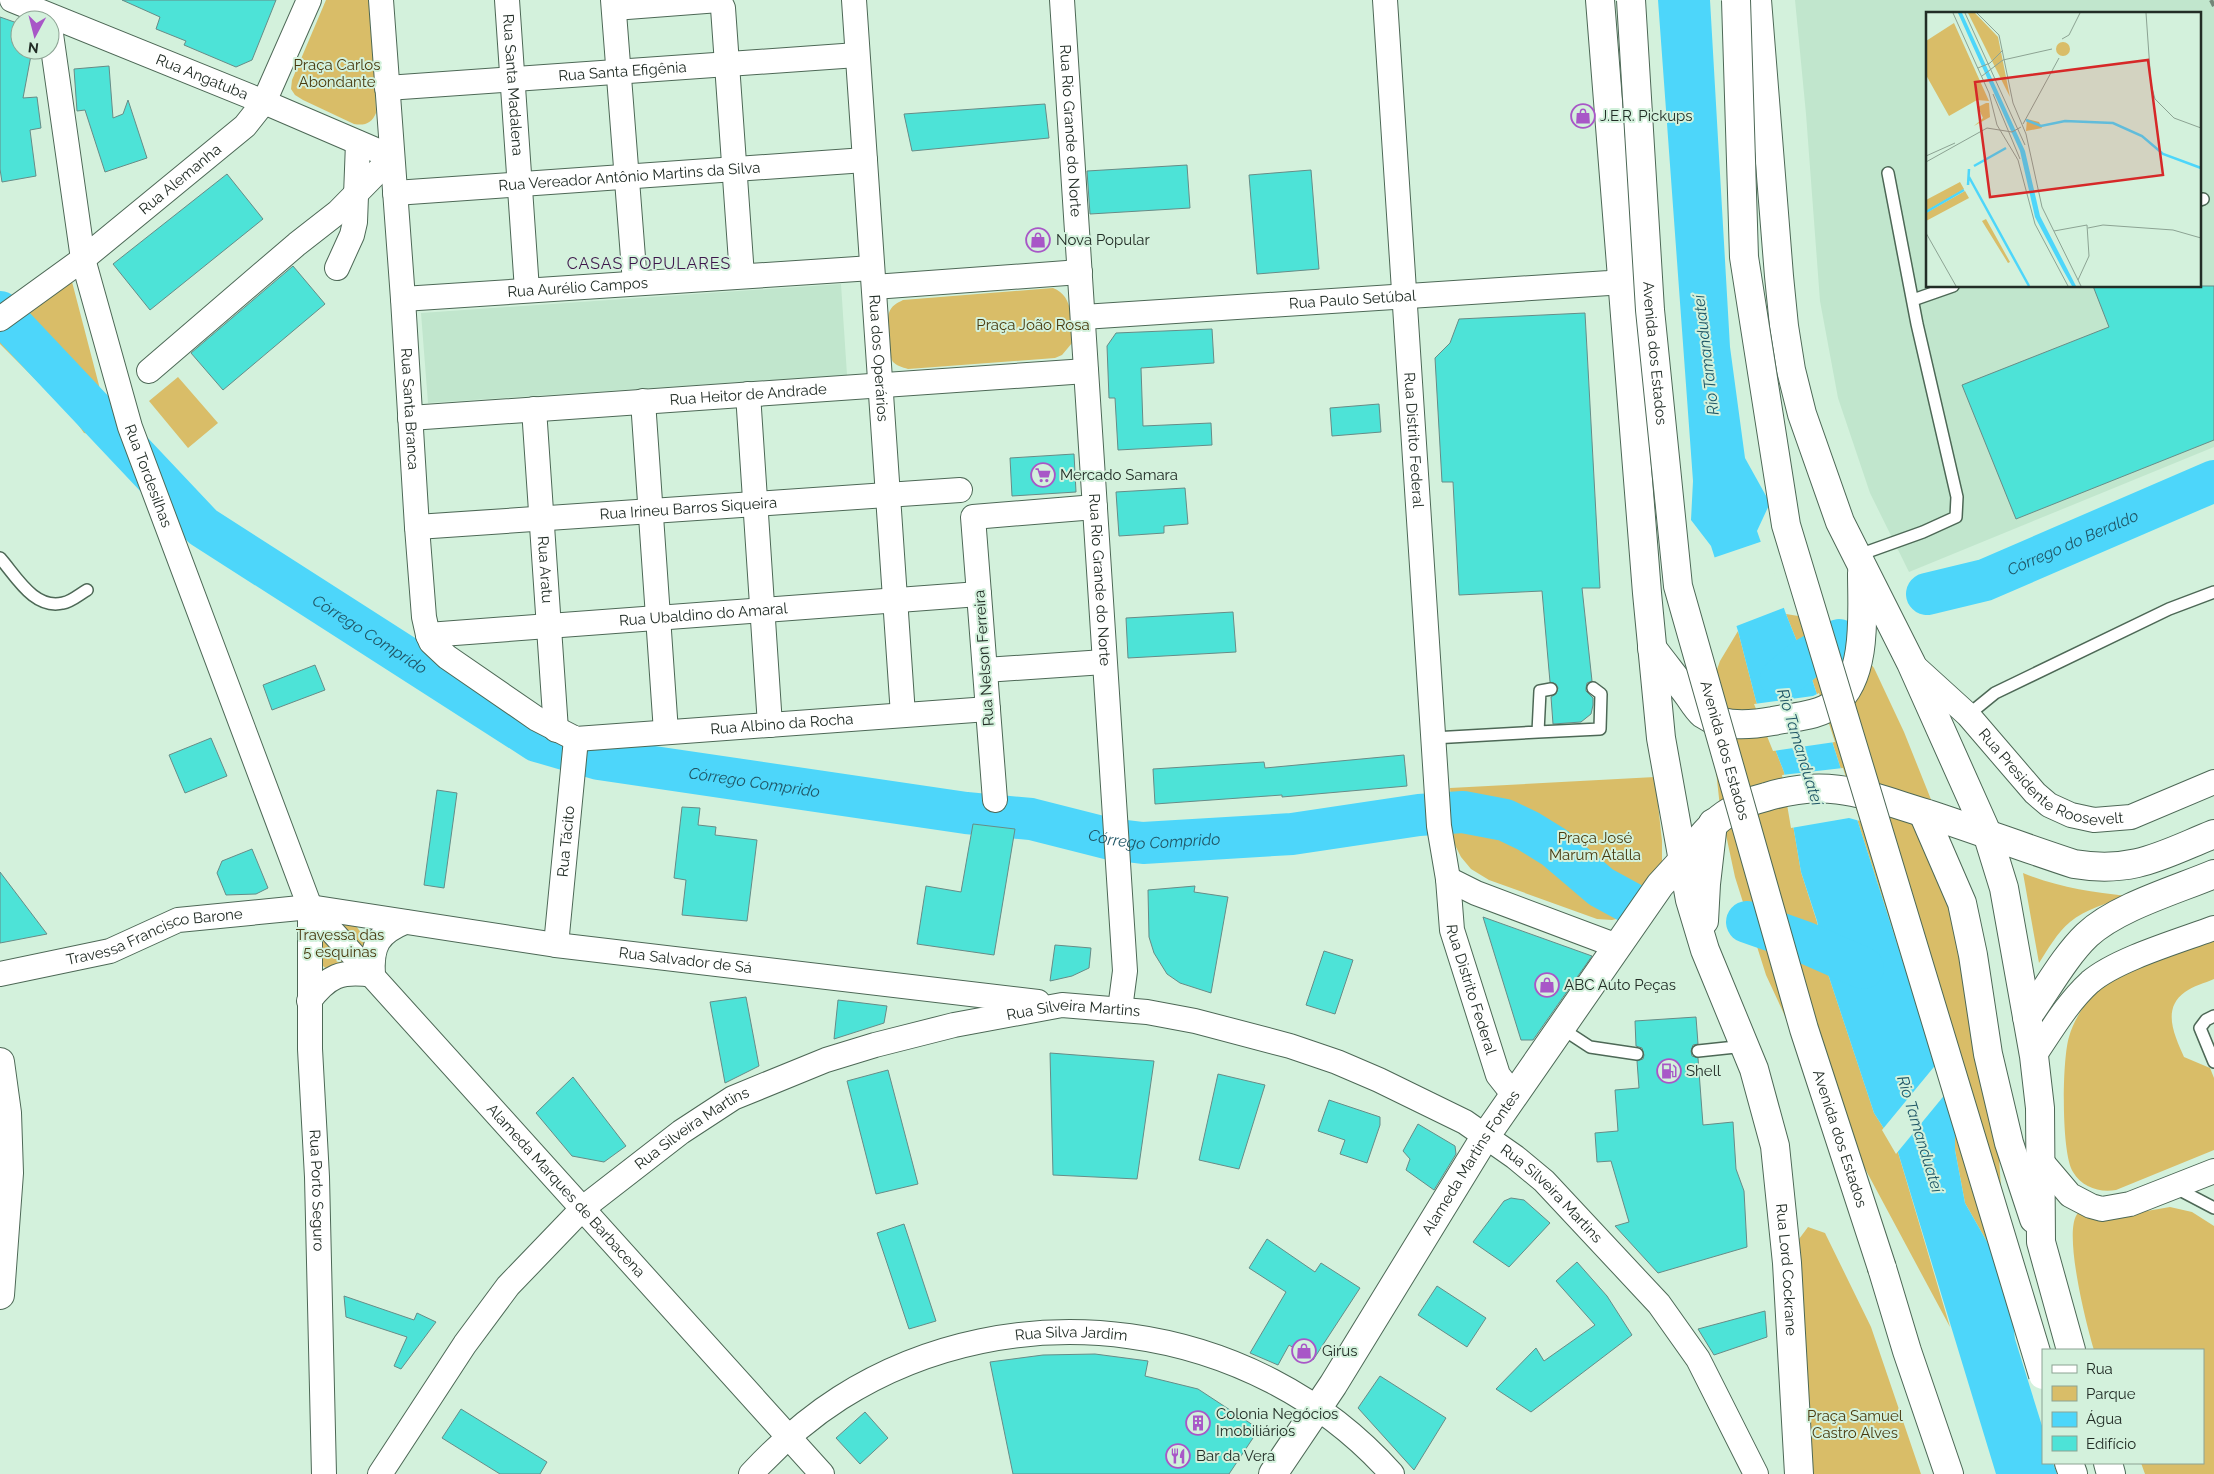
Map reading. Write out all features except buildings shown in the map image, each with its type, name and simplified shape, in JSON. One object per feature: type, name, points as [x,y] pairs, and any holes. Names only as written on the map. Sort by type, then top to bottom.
[{"type":"main road","name":"Avenida dos Estados","points":[[1600,0],[1621,280],[1661,738],[1681,862],[1690,900],[1705,950],[1750,1058]]},
{"type":"main road","name":"Avenida dos Estados","points":[[1631,0],[1650,310],[1678,586],[1804,1029],[1907,1351],[1949,1474]]},
{"type":"main road","points":[[1736,0],[1744,257],[1786,525],[2042,1371]]},
{"type":"main road","points":[[1757,0],[1780,284],[1791,370],[1814,452],[1840,522],[1911,663],[1987,833],[2004,888],[2034,1056],[2040,1108],[2042,1162],[2041,1242]]},
{"type":"main road","points":[[1652,648],[1702,714],[1720,722],[1741,725],[1768,722],[1823,710],[1835,703],[1847,689],[1857,665],[1862,630],[1859,562]]},
{"type":"main road","name":"Alameda Martins Fontes","points":[[1273,1474],[1292,1449],[1333,1385],[1485,1137],[1514,1094],[1660,886],[1713,823],[1731,810],[1777,793],[1807,788],[1834,788],[1872,795],[2074,864],[2092,867],[2115,868],[2138,864],[2214,834]]},
{"type":"main road","points":[[1923,813],[1962,903],[1973,955],[1988,1054],[2006,1134],[2041,1242],[2071,1349]]},
{"type":"main road","points":[[1705,950],[1704,906],[1713,823]]},
{"type":"main road","points":[[2027,1018],[2071,953],[2088,934],[2106,921],[2132,908],[2214,874]]},
{"type":"main road","name":"Rua Lord Cockrane","points":[[1750,1058],[1776,1146],[1787,1263],[1799,1474]]},
{"type":"main road","points":[[0,1062],[7,1113],[9,1173],[0,1295]]},
{"type":"street","name":"Rua Angatuba","points":[[12,0],[35,10]]},
{"type":"street","name":"Rua Alemanha","points":[[0,318],[82,259],[245,126],[264,102],[309,0]]},
{"type":"street","name":"Rua Santa Branca","points":[[381,0],[403,299],[417,527],[424,617],[428,635],[431,642],[447,657],[570,743]]},
{"type":"street","name":"Rua Santa Madalena","points":[[507,0],[527,290]]},
{"type":"street","points":[[635,283],[613,4],[719,0],[723,8],[742,276]]},
{"type":"street","name":"Rua dos Operários","points":[[854,0],[903,715]]},
{"type":"street","name":"Rua Rio Grande do Norte","points":[[1062,0],[1115,848],[1125,971],[1120,1009]]},
{"type":"street","name":"Rua Distrito Federal","points":[[1385,0],[1438,816],[1448,879],[1452,930],[1498,1076],[1514,1094]]},
{"type":"street","name":"Rua Angatuba","points":[[60,20],[264,102],[392,157]]},
{"type":"street","name":"Rua Santa Efigênia","points":[[387,88],[858,54]]},
{"type":"street","name":"Rua Tordesilhas","points":[[55,60],[82,259],[130,427],[310,907]]},
{"type":"street","points":[[337,268],[352,235],[355,222],[358,143]]},
{"type":"street","points":[[148,371],[297,244],[338,212],[392,157]]},
{"type":"street","name":"Rua Vereador Antônio Martins da Silva","points":[[395,193],[865,160]]},
{"type":"street","points":[[873,277],[1080,272]]},
{"type":"street","name":"Rua Aurélio Campos","points":[[403,299],[742,276],[873,277]]},
{"type":"street","name":"Rua Paulo Setúbal","points":[[1083,317],[1404,298],[1609,283],[1621,280]]},
{"type":"street","name":"Rua Heitor de Andrade","points":[[410,418],[1086,371]]},
{"type":"street","points":[[748,394],[770,725]]},
{"type":"street","points":[[643,401],[666,732]]},
{"type":"street","name":"Rua Aratu","points":[[534,409],[549,626],[570,743]]},
{"type":"street","name":"Rua Irineu Barros Siqueira","points":[[417,527],[960,490]]},
{"type":"street","name":"Rua Nelson Ferreira","points":[[995,800],[973,517],[1095,507]]},
{"type":"street","name":"Rua Ubaldino do Amaral","points":[[428,635],[979,594]]},
{"type":"street","points":[[985,670],[1104,662]]},
{"type":"street","name":"Rua Presidente Roosevelt","points":[[1911,663],[1968,715],[2035,794],[2050,805],[2071,815],[2094,820],[2131,817],[2214,782]]},
{"type":"street","name":"Rua Albino da Rocha","points":[[570,743],[666,732],[988,709]]},
{"type":"street","name":"Rua Tácito","points":[[556,945],[570,743]]},
{"type":"street","points":[[1448,879],[1476,893],[1617,946]]},
{"type":"street","name":"Rua Salvador de Sá","points":[[310,907],[556,945],[1062,1005]]},
{"type":"street","name":"Travessa Francisco Barone","points":[[0,974],[110,951],[178,920],[310,907]]},
{"type":"street","name":"Alameda Marques de Barbacena","points":[[310,907],[790,1436],[822,1474]]},
{"type":"street","name":"Rua Porto Seguro","points":[[310,907],[309,1001],[317,1176],[324,1474]]},
{"type":"street","points":[[309,1001],[327,980],[341,974],[358,973],[373,975],[373,952],[377,944],[384,934],[405,922]]},
{"type":"street","points":[[2034,1056],[2077,996],[2091,981],[2120,964],[2214,928]]},
{"type":"street","name":"Rua Silveira Martins","points":[[380,1474],[465,1344],[508,1286],[583,1208],[681,1132],[733,1098],[773,1080],[826,1060],[874,1045],[954,1025],[1062,1005],[1147,1012],[1195,1021],[1290,1046],[1337,1062],[1420,1099],[1465,1122],[1515,1157],[1544,1181],[1659,1304],[1698,1359],[1756,1474]]},
{"type":"street","points":[[2042,1162],[2070,1195],[2091,1206],[2102,1209],[2130,1204],[2214,1171]]},
{"type":"street","name":"Rua Silva Jardim","points":[[751,1474],[790,1436],[840,1398],[876,1378],[909,1363],[970,1343],[1010,1335],[1050,1331],[1123,1334],[1158,1339],[1195,1349],[1262,1375],[1317,1408],[1361,1442],[1392,1474]]},
{"type":"lane","points":[[1859,562],[1956,517],[1957,497],[1913,300],[1888,173]]},
{"type":"lane","points":[[1913,300],[1947,288]]},
{"type":"lane","points":[[0,558],[30,593],[40,601],[52,604],[65,603],[87,590]]},
{"type":"lane","points":[[1968,715],[1995,693],[2169,609],[2213,595]]},
{"type":"lane","points":[[1432,738],[1600,729],[1601,694],[1593,688]]},
{"type":"lane","points":[[1538,732],[1540,691],[1551,689]]},
{"type":"lane","points":[[2214,1016],[2206,1020],[2200,1028],[2214,1062]]},
{"type":"lane","points":[[1561,1028],[1590,1047],[1637,1054]]},
{"type":"lane","points":[[1698,1051],[1750,1058]]},
{"type":"lane","points":[[2174,1187],[2214,1208]]},
{"type":"shaded area","points":[[1795,0],[2214,0],[2214,447],[1909,572],[1870,493],[1838,398],[1820,301],[1806,114]]},
{"type":"shaded area","points":[[841,284],[847,375],[428,403],[421,313]]},
{"type":"green space","name":"Praça Carlos Abondante","points":[[326,0],[373,0],[376,113],[370,121],[362,125],[354,124],[303,100],[295,95],[291,89],[292,80]]},
{"type":"green space","points":[[71,278],[113,439],[84,433],[72,416],[0,344],[0,333]]},
{"type":"green space","name":"Praça João Rosa","points":[[1053,288],[1065,297],[1070,311],[1072,343],[1062,355],[1055,358],[908,369],[896,364],[891,358],[888,338],[889,313],[896,304],[903,300]]},
{"type":"green space","points":[[178,377],[218,423],[188,448],[149,401]]},
{"type":"green space","points":[[1786,614],[1817,619],[1851,639],[1874,668],[1904,732],[1932,802],[1992,1054],[2007,1277],[1965,1203],[1955,1150],[1955,1124],[1812,679]]},
{"type":"green space","points":[[1738,631],[1756,701],[1784,772],[1801,872],[1817,922],[1827,971],[1874,1113],[1897,1149],[1950,1327],[1796,1040],[1766,975],[1735,877],[1720,807],[1715,762],[1715,675],[1720,661]]},
{"type":"green space","name":"Praça José Marum Atalla","points":[[1655,777],[1662,841],[1662,869],[1625,917],[1612,920],[1597,919],[1489,880],[1471,869],[1461,857],[1454,843],[1450,788]]},
{"type":"green space","points":[[2023,873],[2074,888],[2127,896],[2076,917],[2065,926],[2039,963]]},
{"type":"green space","name":"Travessa das 5 esquinas","points":[[354,923],[364,937],[365,951],[336,973],[324,967],[318,960],[315,938],[326,924]]},
{"type":"green space","points":[[2214,939],[2214,979],[2195,986],[2178,999],[2173,1006],[2172,1023],[2184,1057],[2210,1068],[2214,1078],[2214,1150],[2116,1190],[2097,1190],[2086,1185],[2073,1172],[2066,1146],[2064,1106],[2065,1065],[2069,1037],[2075,1021],[2084,1006],[2109,983],[2144,965]]},
{"type":"green space","points":[[2170,1207],[2192,1212],[2214,1226],[2214,1474],[2145,1474],[2141,1464],[2204,1464],[2204,1349],[2094,1349],[2077,1279],[2074,1258],[2074,1223],[2078,1213],[2112,1217]]},
{"type":"green space","name":"Praça Samuel Castro Alves","points":[[1808,1227],[1825,1233],[1871,1327],[1921,1474],[1810,1474],[1799,1239]]},
{"type":"water","name":"Rio Tamanduateí","points":[[1658,0],[1710,0],[1730,347],[1745,458],[1770,503],[1757,531],[1786,614],[1812,679],[1955,1124],[1955,1150],[1965,1203],[2007,1277],[2015,1339],[2042,1426],[2042,1464],[2053,1464],[2057,1474],[1996,1474],[1897,1149],[1874,1113],[1827,971],[1817,921],[1801,872],[1784,772],[1756,701],[1738,631],[1711,546],[1691,520],[1693,481]]},
{"type":"pier","points":[[1763,541],[1786,607],[1734,627],[1713,558]]},
{"type":"pier","points":[[1819,693],[1835,742],[1773,751],[1754,704],[1813,696]]},
{"type":"pier","points":[[1843,768],[1860,821],[1849,818],[1791,828],[1782,775]]},
{"type":"pier","points":[[1938,1062],[1947,1092],[1896,1154],[1882,1130]]},
{"type":"waterway","name":"Córrego Comprido","points":[[0,312],[203,527],[537,741],[599,759],[966,813],[1031,819],[1110,839],[1143,843],[1292,834],[1419,815],[1463,812],[1505,820],[1528,831],[1554,847],[1601,887],[1634,905]]},
{"type":"waterway","name":"Córrego do Beraldo","points":[[1927,594],[1985,580],[2214,481]]},
{"type":"waterway","name":"Córrego do Beraldo","points":[[1781,679],[1804,660],[1839,640]]},
{"type":"waterway","name":"Córrego Comprido","points":[[1747,922],[1804,942],[1863,968]]},
{"type":"railway","points":[[2211,0],[2214,6]]},
{"type":"place","name":"J.E.R. Pickups","points":[[1583,116]]},
{"type":"place","name":"Nova Popular","points":[[1038,240]]},
{"type":"place","name":"Mercado Samara","points":[[1043,475]]},
{"type":"place","name":"ABC Auto Peças","points":[[1547,985]]},
{"type":"place","name":"Shell","points":[[1669,1071]]},
{"type":"place","name":"Girus","points":[[1304,1351]]},
{"type":"place","name":"Colonia Negócios Imobiliários","points":[[1198,1423]]},
{"type":"place","name":"Bar da Vera","points":[[1178,1456]]},
{"type":"district","name":"CASAS POPULARES","points":[[649,263]]}]
